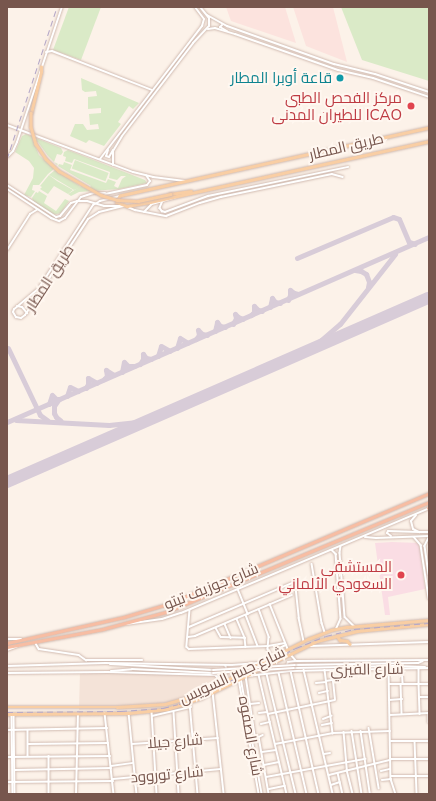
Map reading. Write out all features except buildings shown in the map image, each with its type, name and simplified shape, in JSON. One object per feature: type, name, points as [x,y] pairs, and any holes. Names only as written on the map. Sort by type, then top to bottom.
[{"type":"highway","name":"شارع جوزيف تيتو","points":[[21,639],[124,617],[168,604],[429,493]]},
{"type":"highway","name":"شارع جوزيف تيتو","points":[[7,648],[125,624],[166,612],[429,502]]},
{"type":"highway","points":[[7,643],[21,639]]},
{"type":"main road","points":[[7,157],[15,148],[22,130],[41,67],[62,7]]},
{"type":"main road","points":[[100,160],[203,24],[203,18],[195,7]]},
{"type":"main road","points":[[109,147],[106,155],[108,157],[111,156],[115,147],[193,43],[208,28],[211,22],[200,7]]},
{"type":"main road","points":[[207,15],[223,24],[340,66],[375,74],[429,92]]},
{"type":"main road","points":[[223,24],[220,27],[227,32]]},
{"type":"main road","points":[[208,28],[227,32],[338,70],[373,78],[429,97]]},
{"type":"main road","points":[[46,52],[52,51],[152,90]]},
{"type":"main road","points":[[41,67],[31,113],[34,138],[46,159],[59,171],[96,193],[111,199],[128,201],[199,190]]},
{"type":"main road","points":[[160,79],[164,82]]},
{"type":"main road","points":[[156,85],[160,88]]},
{"type":"main road","points":[[7,124],[100,160],[146,175],[188,181]]},
{"type":"main road","name":"طريق المطار","points":[[429,128],[120,196],[95,204],[79,225],[40,285],[17,306],[13,312],[16,317],[21,318],[27,313],[82,227],[95,214],[199,190],[429,141]]},
{"type":"main road","points":[[113,164],[113,153],[115,147]]},
{"type":"main road","points":[[7,185],[56,217],[61,215],[69,205],[90,193],[105,194],[147,186],[150,181],[146,175]]},
{"type":"main road","points":[[7,189],[53,219],[61,220],[67,216],[77,201]]},
{"type":"main road","points":[[120,196],[118,202],[127,206]]},
{"type":"main road","points":[[77,201],[88,201],[104,206],[127,206]]},
{"type":"main road","points":[[7,250],[30,214],[38,209]]},
{"type":"main road","points":[[31,294],[31,298],[34,300]]},
{"type":"main road","points":[[17,306],[22,307],[27,313]]},
{"type":"main road","points":[[125,624],[162,619],[190,610],[429,508]]},
{"type":"main road","points":[[418,513],[412,519],[411,525],[413,529],[419,532]]},
{"type":"main road","points":[[392,537],[387,533],[388,531],[429,532]]},
{"type":"main road","points":[[364,536],[376,538],[429,537]]},
{"type":"main road","name":"شارع جسر السويس","points":[[7,707],[124,707],[165,704],[199,694],[216,684],[304,641],[337,628],[429,619]]},
{"type":"main road","name":"شارع جسر السويس","points":[[7,714],[152,712],[190,703],[306,646],[337,635],[357,631],[429,624]]},
{"type":"main road","points":[[337,635],[340,640],[347,641],[350,644]]},
{"type":"main road","name":"شارع جوزيف تيتو","points":[[7,639],[21,639]]},
{"type":"main road","points":[[306,646],[429,642]]},
{"type":"main road","points":[[290,654],[296,661]]},
{"type":"main road","points":[[7,673],[108,672],[132,669],[214,673],[295,667],[418,662],[424,660]]},
{"type":"main road","points":[[291,670],[287,669],[286,663],[289,661],[429,660]]},
{"type":"main road","points":[[7,666],[101,662],[127,666],[226,674],[227,670],[224,665]]},
{"type":"main road","points":[[105,663],[224,665],[259,663]]},
{"type":"main road","points":[[295,667],[394,666],[428,668]]},
{"type":"main road","name":"شارع الفيزي","points":[[246,676],[291,670],[428,668]]},
{"type":"main road","points":[[214,673],[219,679],[216,684]]},
{"type":"main road","points":[[199,694],[201,698]]},
{"type":"main road","points":[[28,707],[30,709],[28,714]]},
{"type":"main road","points":[[33,707],[32,710],[34,714]]},
{"type":"main road","points":[[117,707],[119,709],[117,713]]},
{"type":"main road","points":[[124,707],[125,713]]},
{"type":"street","points":[[163,201],[160,208],[165,212],[194,200],[348,167]]},
{"type":"street","points":[[127,206],[144,212],[166,216],[200,203],[243,193],[332,174],[343,177]]},
{"type":"street","points":[[242,189],[243,193]]},
{"type":"street","points":[[220,194],[221,198]]},
{"type":"street","points":[[144,212],[150,205],[175,199],[179,195]]},
{"type":"street","points":[[412,537],[421,545],[429,598]]},
{"type":"street","points":[[429,537],[425,546],[429,574]]},
{"type":"street","points":[[337,628],[344,621],[340,554],[342,546]]},
{"type":"street","points":[[332,550],[336,554],[344,621]]},
{"type":"street","points":[[312,564],[322,624],[325,632]]},
{"type":"street","points":[[188,628],[292,583]]},
{"type":"street","points":[[296,587],[299,618],[304,641]]},
{"type":"street","points":[[238,589],[258,646]]},
{"type":"street","points":[[188,637],[216,628],[292,595]]},
{"type":"street","points":[[270,604],[288,649]]},
{"type":"street","points":[[259,609],[269,637],[268,646],[272,657]]},
{"type":"street","points":[[190,610],[187,647],[189,649],[285,644]]},
{"type":"street","points":[[237,619],[245,638],[246,646]]},
{"type":"street","points":[[344,621],[354,626]]},
{"type":"street","points":[[225,624],[231,638]]},
{"type":"street","points":[[216,628],[221,637],[245,638]]},
{"type":"street","points":[[35,642],[38,649],[79,655],[86,660],[101,662],[142,660]]},
{"type":"street","points":[[276,650],[285,644]]},
{"type":"street","points":[[402,668],[402,714]]},
{"type":"street","points":[[419,668],[420,714]]},
{"type":"street","points":[[389,669],[390,769],[396,794]]},
{"type":"street","points":[[291,670],[319,794]]},
{"type":"street","points":[[304,670],[333,794]]},
{"type":"street","points":[[325,670],[333,732]]},
{"type":"street","points":[[278,672],[307,794]]},
{"type":"street","points":[[267,674],[296,794]]},
{"type":"street","points":[[259,675],[287,794]]},
{"type":"street","points":[[246,676],[256,735],[259,737],[269,794]]},
{"type":"street","name":"شارع الصفوه","points":[[240,679],[261,794]]},
{"type":"street","points":[[316,683],[338,679]]},
{"type":"street","points":[[259,713],[276,712],[335,700],[333,680]]},
{"type":"street","points":[[389,684],[429,684]]},
{"type":"street","points":[[320,693],[328,691]]},
{"type":"street","points":[[213,692],[224,794]]},
{"type":"street","points":[[420,697],[429,697]]},
{"type":"street","points":[[389,700],[402,699]]},
{"type":"street","points":[[190,703],[198,794]]},
{"type":"street","points":[[250,704],[259,703]]},
{"type":"street","points":[[152,716],[191,707]]},
{"type":"street","points":[[152,712],[157,794]]},
{"type":"street","points":[[174,712],[179,794]]},
{"type":"street","points":[[76,794],[78,713]]},
{"type":"street","points":[[106,713],[114,794]]},
{"type":"street","points":[[129,713],[136,794]]},
{"type":"street","points":[[390,715],[429,713],[429,722]]},
{"type":"street","points":[[13,714],[14,794]]},
{"type":"street","points":[[323,719],[331,716]]},
{"type":"street","points":[[261,724],[270,722]]},
{"type":"street","points":[[322,725],[332,723]]},
{"type":"street","points":[[7,730],[107,728]]},
{"type":"street","points":[[369,728],[379,788]]},
{"type":"street","points":[[28,730],[28,756]]},
{"type":"street","points":[[352,731],[362,794]]},
{"type":"street","points":[[361,731],[370,792]]},
{"type":"street","points":[[275,744],[333,732],[390,731]]},
{"type":"street","points":[[344,732],[347,770],[353,794]]},
{"type":"street","points":[[259,737],[263,735]]},
{"type":"street","name":"شارع جيلا","points":[[132,744],[218,738]]},
{"type":"street","points":[[390,741],[429,741]]},
{"type":"street","points":[[415,741],[417,794]]},
{"type":"street","points":[[28,744],[109,743]]},
{"type":"street","points":[[262,752],[276,750]]},
{"type":"street","points":[[324,754],[330,753]]},
{"type":"street","points":[[49,756],[50,794]]},
{"type":"street","points":[[7,757],[110,756]]},
{"type":"street","points":[[14,757],[14,782]]},
{"type":"street","points":[[329,775],[390,759],[429,758]]},
{"type":"street","points":[[266,778],[326,765],[365,759]]},
{"type":"street","points":[[264,765],[279,762]]},
{"type":"street","points":[[15,770],[111,767],[134,763]]},
{"type":"street","name":"شارع توروود","points":[[7,782],[76,782],[113,780],[221,769]]},
{"type":"street","points":[[381,771],[390,769]]},
{"type":"street","points":[[338,773],[344,794]]},
{"type":"street","points":[[382,780],[391,778],[429,776]]},
{"type":"street","points":[[331,785],[340,782]]},
{"type":"street","points":[[268,789],[285,786]]},
{"type":"shaded area","points":[[226,7],[285,7],[296,43],[231,21]]},
{"type":"shaded area","points":[[293,7],[333,7],[347,62],[306,46]]},
{"type":"shaded area","name":"المستشفى السعودي الألماني","points":[[375,543],[419,543],[425,589],[388,597],[390,615],[385,615]]},
{"type":"shaded area","points":[[242,668],[246,670],[244,674],[180,703],[140,709],[79,710],[80,671]]},
{"type":"green space","points":[[69,7],[101,7],[81,60],[53,50]]},
{"type":"green space","points":[[341,7],[429,7],[429,81],[362,60]]},
{"type":"green space","points":[[81,78],[139,103],[133,109],[129,106],[118,122],[121,124],[104,146],[89,140],[86,143],[70,136],[75,124],[83,124],[87,130],[99,129],[98,124],[90,125],[89,114],[101,113],[101,108],[88,109],[88,97],[97,96],[96,91],[85,92],[82,90]]},
{"type":"green space","points":[[26,134],[61,148],[63,152],[61,155],[57,154],[54,162],[38,142],[34,143],[39,155],[54,169],[39,185],[33,185],[32,190],[35,191],[31,197],[24,195],[33,178],[34,168],[29,161],[15,152],[22,136]]},
{"type":"green space","points":[[68,150],[145,180],[147,183],[119,189],[79,192],[71,196],[68,194],[81,186],[88,190],[91,186],[58,166],[59,164],[63,165],[64,162],[72,165],[70,170],[106,183],[108,179],[116,182],[114,186],[118,188],[122,179],[126,176],[121,176],[117,180],[109,178],[110,172],[74,159],[72,163],[65,161],[66,157],[63,156],[64,152]]},
{"type":"green space","points":[[75,160],[109,173],[105,181],[72,168]]},
{"type":"green space","points":[[55,170],[80,186],[79,188],[74,190],[49,175]]},
{"type":"green space","points":[[49,175],[73,190],[68,194],[54,186],[48,194],[40,189],[42,187],[40,186]]},
{"type":"green space","points":[[39,191],[47,196],[44,203],[56,211],[65,199],[69,201],[61,213],[53,215],[33,201],[32,198],[36,192],[38,193]]},
{"type":"taxiway","points":[[297,258],[393,217],[399,219],[409,242],[415,244]]},
{"type":"taxiway","points":[[7,422],[429,237]]},
{"type":"taxiway","points":[[301,354],[319,342],[340,324],[395,254]]},
{"type":"taxiway","points":[[355,270],[366,274],[369,282],[368,287]]},
{"type":"taxiway","points":[[288,300],[290,290],[298,294]]},
{"type":"taxiway","points":[[270,307],[272,298],[275,302],[280,303]]},
{"type":"taxiway","points":[[251,315],[254,312],[254,306],[258,310],[262,311]]},
{"type":"taxiway","points":[[233,324],[236,318],[235,314],[243,319]]},
{"type":"taxiway","points":[[215,331],[217,322],[220,326],[225,327]]},
{"type":"taxiway","points":[[196,339],[199,335],[198,330],[202,334],[207,335]]},
{"type":"taxiway","points":[[177,348],[180,338],[188,343]]},
{"type":"taxiway","points":[[158,356],[161,346],[170,351]]},
{"type":"taxiway","points":[[8,348],[40,415],[47,420]]},
{"type":"taxiway","points":[[140,364],[143,359],[143,354],[146,358],[151,359]]},
{"type":"taxiway","points":[[122,372],[124,362],[128,366],[134,366]]},
{"type":"taxiway","points":[[104,379],[107,376],[106,370],[114,375]]},
{"type":"taxiway","points":[[86,388],[88,378],[97,383]]},
{"type":"taxiway","points":[[67,396],[70,387],[78,391]]},
{"type":"taxiway","points":[[49,404],[52,395],[56,399],[59,399]]},
{"type":"taxiway","points":[[58,400],[54,406],[54,413],[61,421]]},
{"type":"taxiway","points":[[16,420],[109,425],[137,422],[159,416]]},
{"type":"taxiway","points":[[7,481],[16,478]]},
{"type":"runway","points":[[7,482],[429,298]]},
{"type":"railway","points":[[7,159],[57,7]]},
{"type":"railway","points":[[7,712],[121,711],[163,708],[179,704],[204,694],[296,648],[326,636],[354,629],[429,623]]},
{"type":"place","name":"قاعة أوبرا المطار","points":[[340,78]]},
{"type":"place","name":"مركز الفحص الطبى للطيران المدنى ICAO","points":[[411,106]]},
{"type":"place","name":"المستشفى السعودي الألماني","points":[[401,575]]}]
